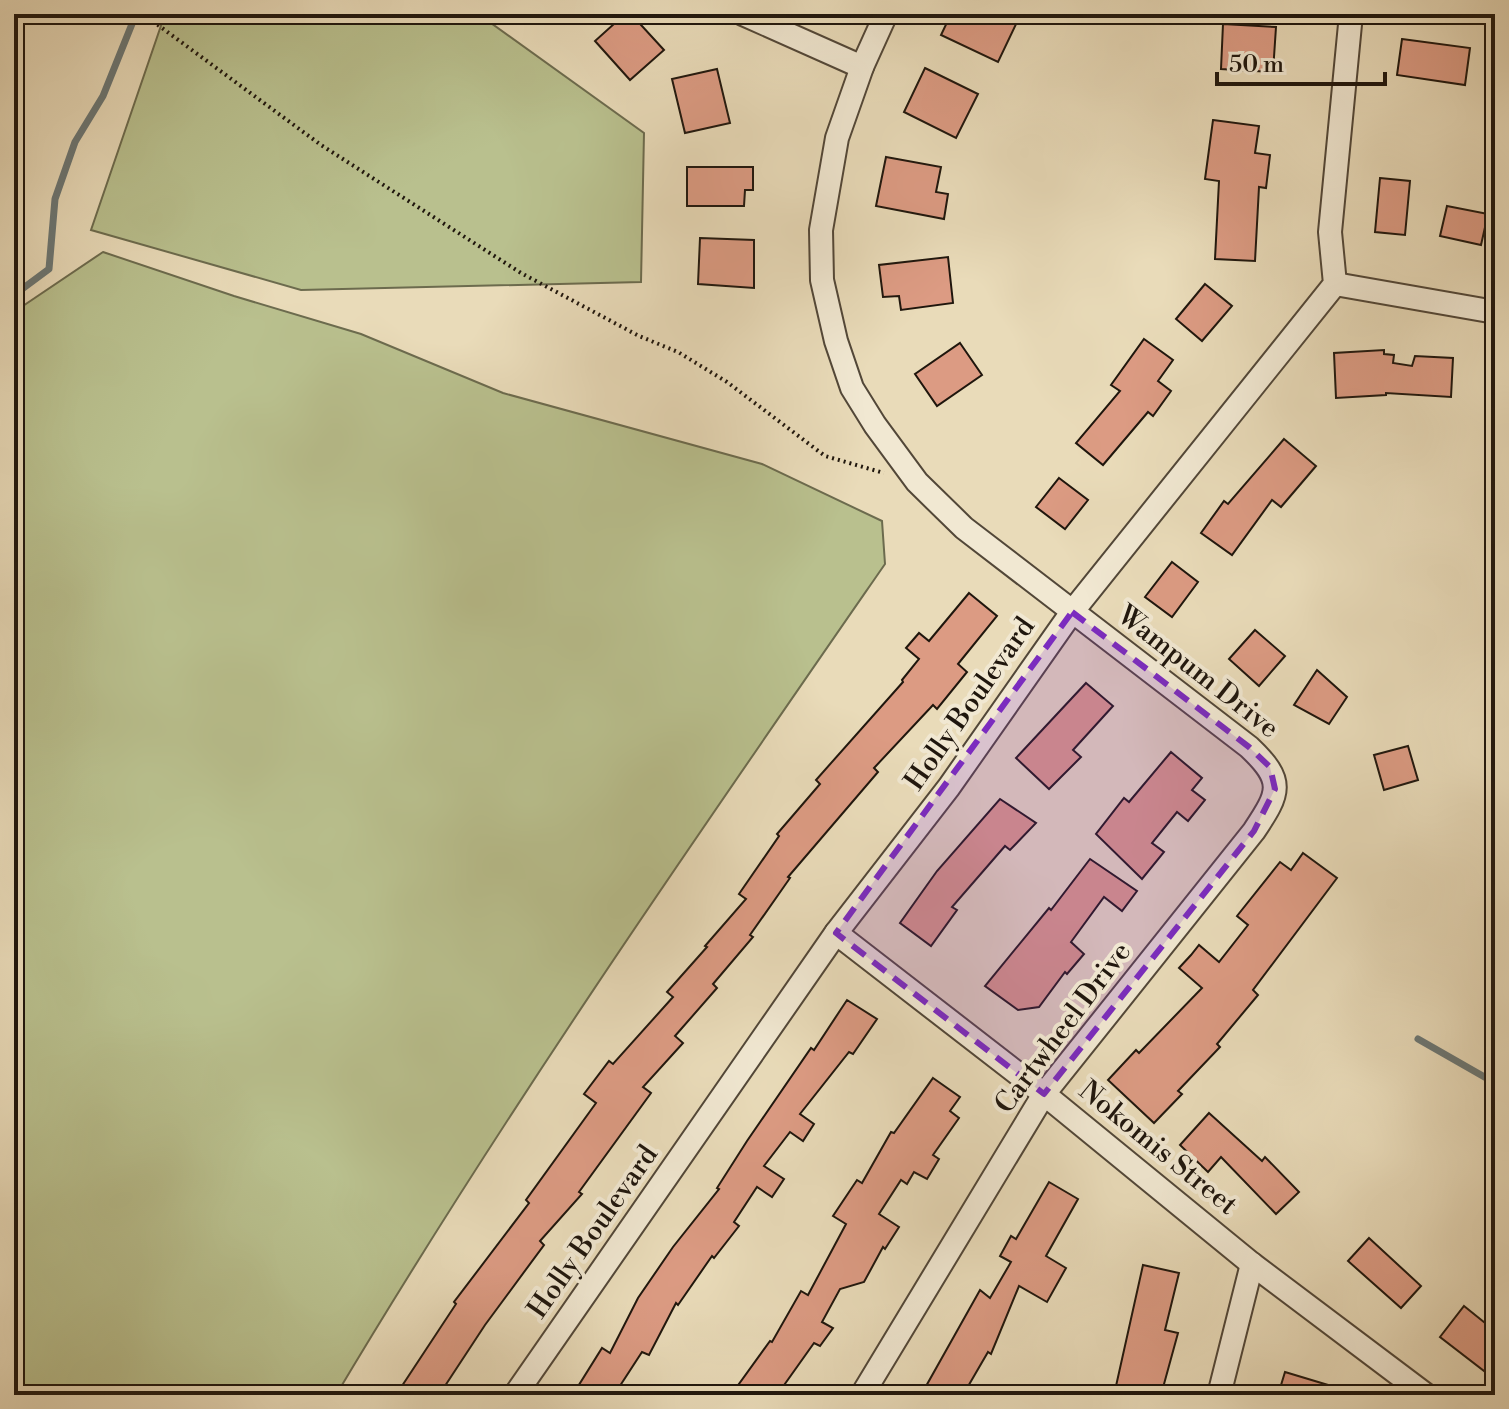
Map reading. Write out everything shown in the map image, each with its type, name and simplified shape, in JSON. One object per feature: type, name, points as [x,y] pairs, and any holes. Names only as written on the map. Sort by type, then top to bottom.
[{"type":"street","points":[[743,14],[862,67]]},
{"type":"street","name":"Wampum Drive","points":[[886,14],[862,67],[835,150],[821,230],[822,280],[836,341],[852,388],[917,482],[964,528],[1249,747],[1270,767],[1275,789]]},
{"type":"street","points":[[1351,14],[1330,232],[1335,284],[1495,312]]},
{"type":"street","name":"Holly Boulevard","points":[[515,1395],[836,933],[949,787],[1072,612],[1335,284]]},
{"type":"street","name":"Cartwheel Drive","points":[[862,1395],[1044,1094],[1254,831],[1269,808],[1275,789]]},
{"type":"street","name":"Nokomis Street","points":[[836,933],[1044,1094],[1252,1264],[1426,1395]]},
{"type":"street","points":[[1219,1395],[1252,1264]]},
{"type":"path","points":[[143,14],[321,145],[521,273],[639,336],[678,352],[727,382],[825,456],[917,482]]},
{"type":"highlighted area","points":[[1072,612],[1249,747],[1270,767],[1275,789],[1254,831],[1044,1094],[836,933]]},
{"type":"green space","points":[[165,14],[487,14],[491,23],[644,133],[641,282],[301,290],[91,230]]},
{"type":"green space","points":[[103,252],[361,334],[503,393],[762,464],[882,521],[885,564],[535,1079],[336,1395],[14,1395],[14,312]]},
{"type":"building","points":[[625,14],[631,14],[664,50],[630,80],[595,41]]},
{"type":"building","points":[[951,14],[1006,14],[1018,20],[998,62],[941,35]]},
{"type":"building","points":[[1223,24],[1276,27],[1273,72],[1221,69]]},
{"type":"building","points":[[1402,39],[1470,48],[1465,85],[1397,75]]},
{"type":"building","points":[[925,68],[978,94],[956,138],[904,112]]},
{"type":"building","points":[[717,69],[730,123],[685,133],[672,79]]},
{"type":"building","points":[[1213,120],[1259,126],[1255,153],[1270,155],[1266,188],[1259,187],[1255,261],[1215,259],[1219,181],[1205,179]]},
{"type":"building","points":[[886,157],[941,167],[936,192],[948,194],[944,219],[876,206]]},
{"type":"building","points":[[687,167],[753,167],[753,190],[745,190],[744,206],[687,206]]},
{"type":"building","points":[[1380,178],[1410,181],[1405,235],[1375,232]]},
{"type":"building","points":[[1447,206],[1488,214],[1481,245],[1440,236]]},
{"type":"building","points":[[700,238],[754,240],[754,288],[698,284]]},
{"type":"building","points":[[948,257],[953,303],[901,310],[899,296],[883,297],[879,265]]},
{"type":"building","points":[[1205,284],[1232,306],[1202,341],[1176,319]]},
{"type":"building","points":[[1144,339],[1173,360],[1158,381],[1171,391],[1153,416],[1148,412],[1103,465],[1076,443],[1120,391],[1111,385]]},
{"type":"building","points":[[960,343],[982,375],[937,406],[915,374]]},
{"type":"building","points":[[1384,350],[1384,354],[1394,355],[1393,363],[1412,366],[1415,356],[1453,358],[1451,397],[1386,393],[1336,398],[1334,353]]},
{"type":"building","points":[[1284,439],[1316,466],[1281,507],[1272,500],[1232,555],[1201,533],[1224,501],[1228,504]]},
{"type":"building","points":[[1059,478],[1088,500],[1065,529],[1036,507]]},
{"type":"building","points":[[1172,562],[1198,582],[1172,617],[1145,597]]},
{"type":"building","points":[[969,593],[997,616],[958,664],[967,672],[937,709],[933,705],[874,768],[878,772],[788,877],[750,935],[753,937],[713,984],[717,988],[675,1036],[683,1043],[643,1087],[651,1093],[579,1192],[582,1194],[540,1241],[544,1245],[485,1325],[439,1395],[396,1395],[456,1304],[454,1302],[529,1203],[526,1200],[596,1103],[584,1094],[609,1061],[613,1064],[673,997],[667,992],[746,899],[739,894],[779,836],[777,834],[820,784],[816,780],[903,682],[919,659],[906,648],[919,633],[929,641]]},
{"type":"building","points":[[1255,630],[1285,656],[1259,686],[1229,659]]},
{"type":"building","points":[[1317,670],[1347,697],[1329,724],[1294,705]]},
{"type":"building","points":[[1086,683],[1113,706],[1073,750],[1081,757],[1049,789],[1016,758]]},
{"type":"building","points":[[1408,746],[1418,780],[1384,790],[1374,755]]},
{"type":"building","points":[[1171,752],[1202,778],[1192,790],[1205,800],[1188,821],[1177,812],[1152,843],[1164,852],[1142,879],[1096,834],[1124,798],[1129,802]]},
{"type":"building","points":[[1000,799],[1036,823],[1010,850],[1005,846],[952,907],[957,910],[931,946],[900,923],[937,871]]},
{"type":"building","points":[[1303,853],[1337,878],[1253,990],[1258,995],[1217,1044],[1220,1047],[1178,1091],[1182,1094],[1154,1123],[1108,1080],[1202,988],[1179,968],[1199,945],[1219,962],[1248,925],[1237,916],[1280,862],[1291,870]]},
{"type":"building","points":[[1090,859],[1137,891],[1122,911],[1104,897],[1071,942],[1084,954],[1067,974],[1065,972],[1039,1007],[1018,1010],[985,986],[1049,908],[1051,910]]},
{"type":"building","points":[[847,1000],[877,1019],[853,1054],[849,1052],[800,1114],[814,1124],[803,1141],[790,1132],[764,1166],[784,1179],[772,1197],[757,1187],[734,1222],[739,1226],[714,1258],[712,1256],[678,1305],[676,1303],[649,1355],[642,1352],[614,1395],[588,1395],[577,1388],[602,1348],[610,1353],[638,1298],[719,1189],[747,1141]]},
{"type":"building","points":[[933,1078],[960,1097],[950,1111],[959,1118],[933,1155],[939,1159],[927,1179],[914,1172],[907,1184],[901,1180],[879,1214],[899,1227],[885,1249],[883,1247],[864,1282],[840,1289],[822,1322],[833,1328],[820,1346],[814,1343],[777,1395],[731,1395],[772,1342],[801,1291],[808,1295],[846,1224],[833,1216],[857,1180],[862,1183],[891,1132],[894,1133]]},
{"type":"building","points":[[1209,1113],[1262,1161],[1265,1157],[1299,1192],[1276,1214],[1221,1157],[1208,1172],[1180,1145]]},
{"type":"building","points":[[1049,1182],[1078,1199],[1046,1256],[1066,1268],[1047,1302],[1019,1286],[991,1354],[988,1352],[963,1395],[937,1395],[925,1388],[980,1290],[990,1298],[1011,1262],[1000,1256],[1011,1236],[1016,1239]]},
{"type":"building","points":[[1369,1238],[1421,1286],[1401,1308],[1348,1261]]},
{"type":"building","points":[[1143,1265],[1179,1273],[1165,1330],[1178,1333],[1161,1395],[1114,1395]]},
{"type":"building","points":[[1464,1306],[1495,1331],[1495,1365],[1488,1374],[1440,1337]]},
{"type":"building","points":[[1285,1372],[1348,1391],[1347,1395],[1278,1395]]},
{"type":"waterway","points":[[14,295],[49,269],[55,199],[75,142],[103,96],[136,14]]},
{"type":"waterway","points":[[1418,1039],[1495,1083]]}]
